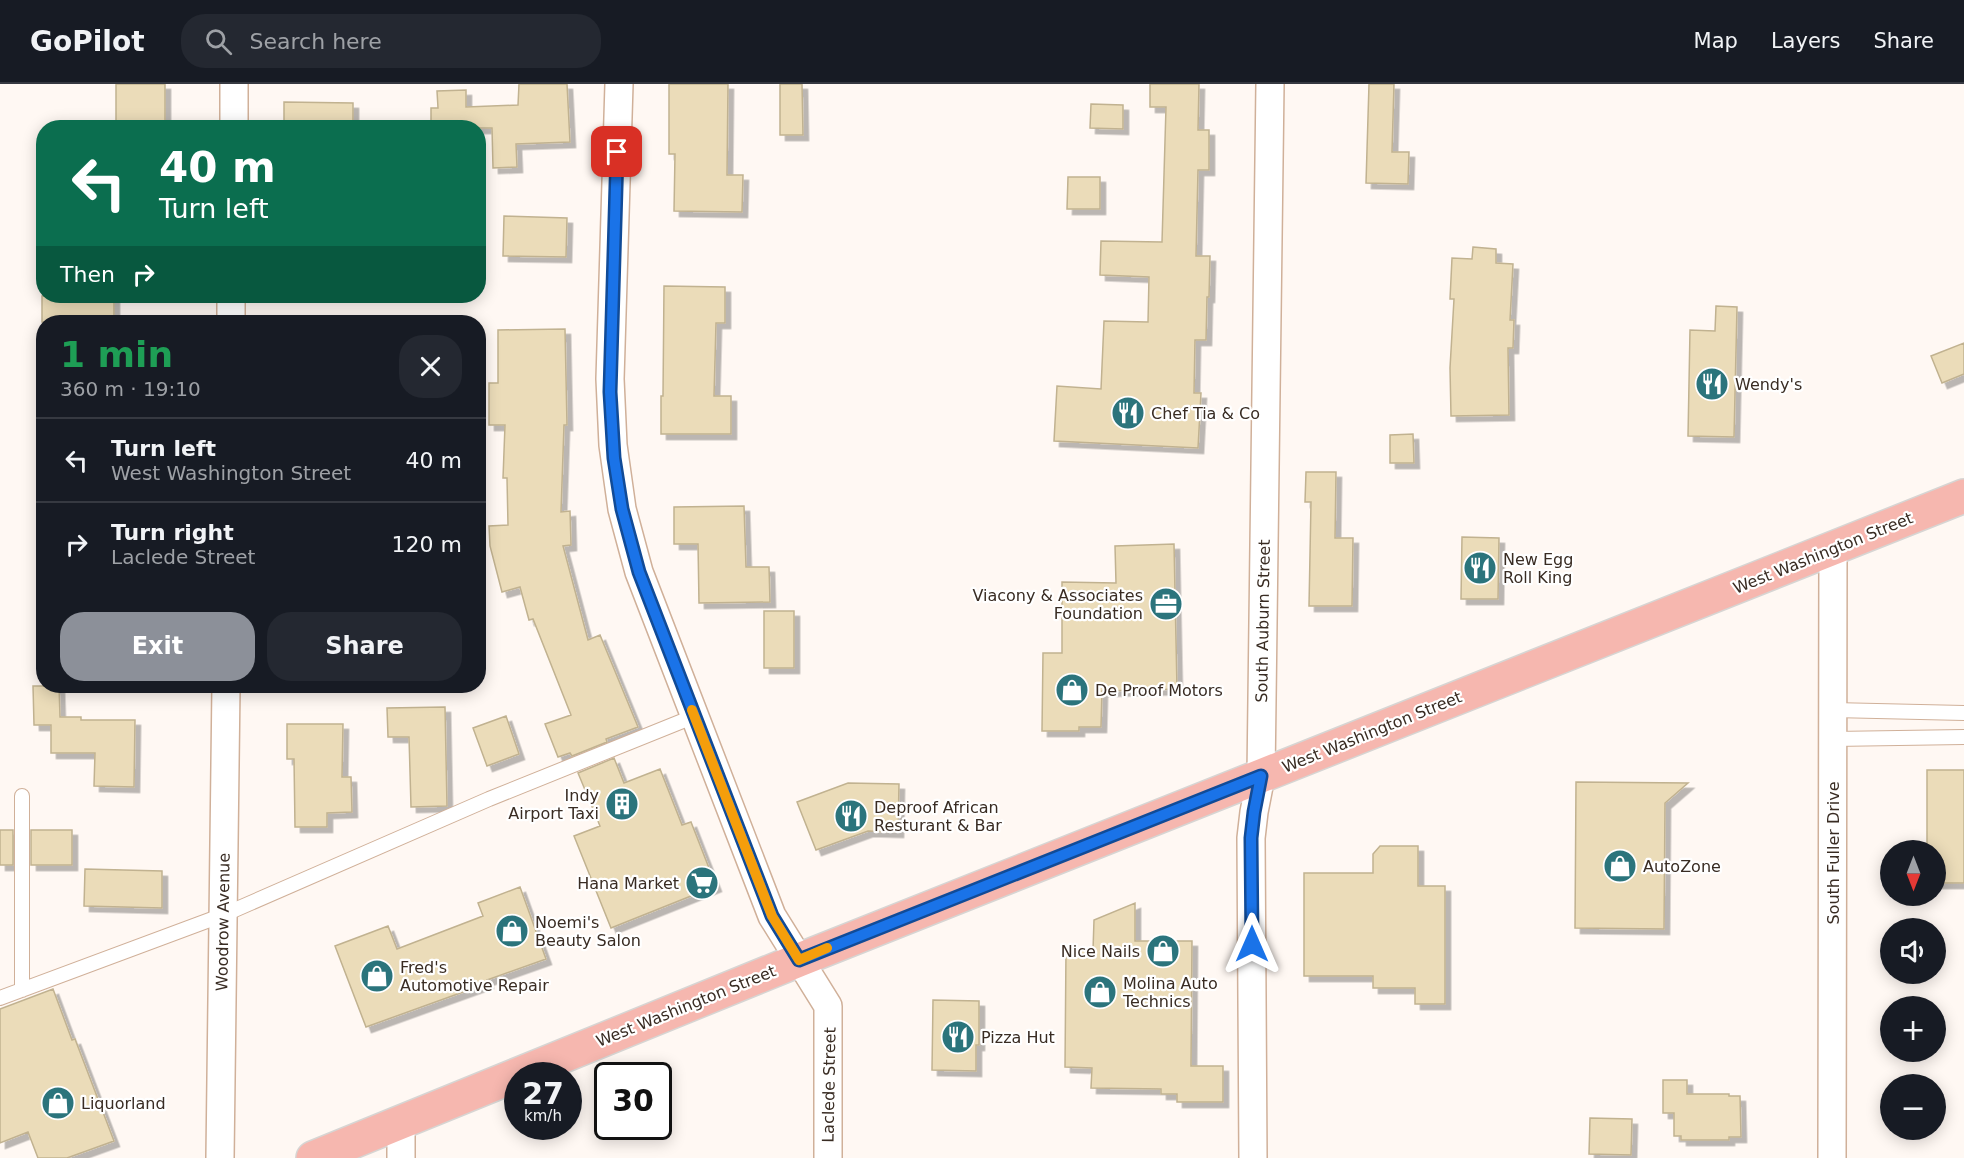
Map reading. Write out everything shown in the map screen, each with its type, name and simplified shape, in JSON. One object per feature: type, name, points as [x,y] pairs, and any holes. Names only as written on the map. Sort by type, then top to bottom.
[{"type":"main road","name":"West Washington Street","points":[[313,1158],[799,960],[1964,496]]},
{"type":"street","points":[[234,84],[234,120]]},
{"type":"street","name":"Laclede Street","points":[[619,84],[610,379],[615,462],[622,509],[639,572],[772,916],[828,1006],[828,1158]]},
{"type":"street","name":"South Auburn Street","points":[[1253,1158],[1251,838],[1261,776],[1270,84]]},
{"type":"street","name":"South Fuller Drive","points":[[1832,1158],[1833,548]]},
{"type":"street","name":"Woodrow Avenue","points":[[220,1158],[226,693]]},
{"type":"street","points":[[401,1123],[401,1158]]},
{"type":"lane","points":[[1833,710],[1964,713]]},
{"type":"lane","points":[[0,998],[223,915],[489,799],[695,716]]},
{"type":"lane","points":[[1833,739],[1964,737]]},
{"type":"lane","points":[[22,796],[22,990]]},
{"type":"building","points":[[116,84],[165,84],[165,120],[116,120]]},
{"type":"building","points":[[519,84],[567,84],[570,142],[516,144],[517,167],[493,168],[492,128],[486,128],[486,120],[431,120],[431,108],[438,108],[437,91],[466,90],[466,107],[518,105]]},
{"type":"building","points":[[669,84],[728,84],[727,175],[743,175],[742,212],[674,211],[675,154],[669,154]]},
{"type":"building","points":[[780,84],[802,84],[803,135],[780,135]]},
{"type":"building","points":[[1150,84],[1199,84],[1198,130],[1209,130],[1209,170],[1198,170],[1196,256],[1210,256],[1206,340],[1195,340],[1194,393],[1201,393],[1198,448],[1054,441],[1057,386],[1101,389],[1104,321],[1148,322],[1149,277],[1100,275],[1101,241],[1162,242],[1166,107],[1150,107]]},
{"type":"building","points":[[1369,84],[1394,84],[1392,152],[1409,152],[1408,184],[1366,183]]},
{"type":"building","points":[[284,102],[353,103],[353,120],[284,120]]},
{"type":"building","points":[[1091,104],[1123,105],[1123,129],[1090,128]]},
{"type":"building","points":[[1068,177],[1100,177],[1100,209],[1067,209]]},
{"type":"building","points":[[504,216],[567,218],[566,257],[503,256]]},
{"type":"building","points":[[1473,247],[1496,249],[1496,263],[1513,264],[1510,320],[1514,320],[1513,348],[1508,348],[1509,415],[1451,416],[1450,368],[1454,299],[1450,299],[1452,258],[1472,259]]},
{"type":"building","points":[[664,286],[725,287],[725,323],[716,323],[714,396],[731,396],[731,434],[661,434]]},
{"type":"building","points":[[42,303],[114,303],[114,315],[42,315]]},
{"type":"building","name":"Wendy's","points":[[1716,306],[1737,307],[1734,437],[1688,436],[1690,330],[1715,331]]},
{"type":"building","points":[[565,329],[567,425],[564,425],[561,512],[570,511],[571,545],[563,546],[588,640],[600,635],[638,727],[606,739],[607,742],[572,756],[570,753],[558,757],[545,724],[571,715],[533,619],[529,620],[520,587],[502,592],[490,546],[489,526],[508,525],[507,478],[503,478],[505,425],[489,425],[489,383],[498,383],[498,330]]},
{"type":"building","points":[[1964,343],[1964,374],[1942,383],[1931,356]]},
{"type":"building","points":[[1413,434],[1414,463],[1390,463],[1390,435]]},
{"type":"building","points":[[1306,472],[1336,472],[1335,538],[1353,538],[1352,606],[1309,606],[1311,502],[1305,502]]},
{"type":"building","points":[[744,506],[746,567],[769,567],[770,602],[699,603],[698,544],[674,544],[674,507]]},
{"type":"building","name":"New Egg Roll King","points":[[1462,537],[1499,538],[1498,599],[1461,599]]},
{"type":"building","points":[[1174,544],[1177,689],[1102,691],[1101,727],[1079,727],[1079,731],[1042,731],[1043,653],[1062,653],[1062,582],[1116,583],[1115,546]]},
{"type":"building","points":[[764,611],[794,611],[794,668],[764,668]]},
{"type":"building","points":[[33,686],[36,686],[36,693],[59,693],[60,717],[81,717],[81,720],[135,720],[134,787],[94,786],[95,753],[51,753],[51,725],[34,725]]},
{"type":"building","points":[[445,707],[447,806],[411,807],[409,737],[388,737],[387,708]]},
{"type":"building","points":[[506,716],[519,754],[487,766],[473,728]]},
{"type":"building","points":[[287,724],[343,724],[342,777],[351,777],[352,812],[327,813],[327,827],[295,827],[294,759],[287,759]]},
{"type":"building","points":[[614,758],[624,783],[660,769],[682,825],[691,822],[716,886],[611,928],[574,836],[600,826],[578,773]]},
{"type":"building","points":[[1927,770],[1964,770],[1964,883],[1946,883],[1946,840],[1927,840]]},
{"type":"building","name":"AutoZone","points":[[1576,782],[1688,783],[1665,803],[1664,929],[1575,928]]},
{"type":"building","name":"Deproof African Resturant & Bar","points":[[848,783],[899,784],[898,832],[868,831],[816,850],[797,802]]},
{"type":"building","points":[[0,830],[13,830],[13,865],[0,865]]},
{"type":"building","points":[[31,830],[72,830],[72,865],[31,865]]},
{"type":"building","points":[[1380,846],[1418,846],[1418,886],[1445,886],[1445,1004],[1415,1004],[1415,988],[1373,988],[1373,976],[1304,976],[1304,873],[1373,873],[1373,854]]},
{"type":"building","points":[[85,869],[162,871],[162,908],[84,906]]},
{"type":"building","points":[[520,887],[546,959],[487,980],[488,983],[366,1027],[335,946],[388,926],[397,949],[483,916],[478,903]]},
{"type":"building","points":[[1135,903],[1135,941],[1192,941],[1191,1066],[1223,1066],[1223,1102],[1177,1102],[1177,1094],[1161,1094],[1161,1089],[1091,1088],[1092,1068],[1065,1067],[1066,950],[1093,950],[1094,920]]},
{"type":"building","name":"Liquorland","points":[[53,989],[114,1141],[67,1158],[38,1158],[28,1132],[0,1143],[0,1009]]},
{"type":"building","name":"Pizza Hut","points":[[933,1000],[979,1001],[979,1045],[976,1045],[976,1071],[932,1070]]},
{"type":"building","points":[[1663,1080],[1687,1080],[1687,1094],[1740,1096],[1741,1137],[1729,1137],[1729,1140],[1681,1140],[1681,1136],[1674,1136],[1674,1113],[1663,1113]]},
{"type":"building","points":[[1590,1118],[1632,1119],[1631,1155],[1589,1154]]},
{"type":"slow traffic","points":[[692,710],[772,916],[799,960],[827,948]]},
{"type":"place","name":"Wendy's","points":[[1712,384]]},
{"type":"place","name":"Chef Tia & Co","points":[[1128,413]]},
{"type":"place","name":"New Egg Roll King","points":[[1480,568]]},
{"type":"place","name":"Viacony & Associates Foundation","points":[[1166,604]]},
{"type":"place","name":"De Proof Motors","points":[[1072,690]]},
{"type":"place","name":"Indy Airport Taxi","points":[[622,804]]},
{"type":"place","name":"Deproof African Resturant & Bar","points":[[851,816]]},
{"type":"place","name":"AutoZone","points":[[1620,866]]},
{"type":"place","name":"Hana Market","points":[[702,883]]},
{"type":"place","name":"Noemi's Beauty Salon","points":[[512,931]]},
{"type":"place","name":"Nice Nails","points":[[1163,951]]},
{"type":"place","name":"Fred's Automotive Repair","points":[[377,976]]},
{"type":"place","name":"Molina Auto Technics","points":[[1100,992]]},
{"type":"place","name":"Pizza Hut","points":[[958,1037]]},
{"type":"place","name":"Liquorland","points":[[58,1103]]},
{"type":"route","points":[[617,152],[610,392],[614,458],[622,509],[639,572],[772,916],[799,960],[1261,776],[1251,838],[1252,944]]}]
